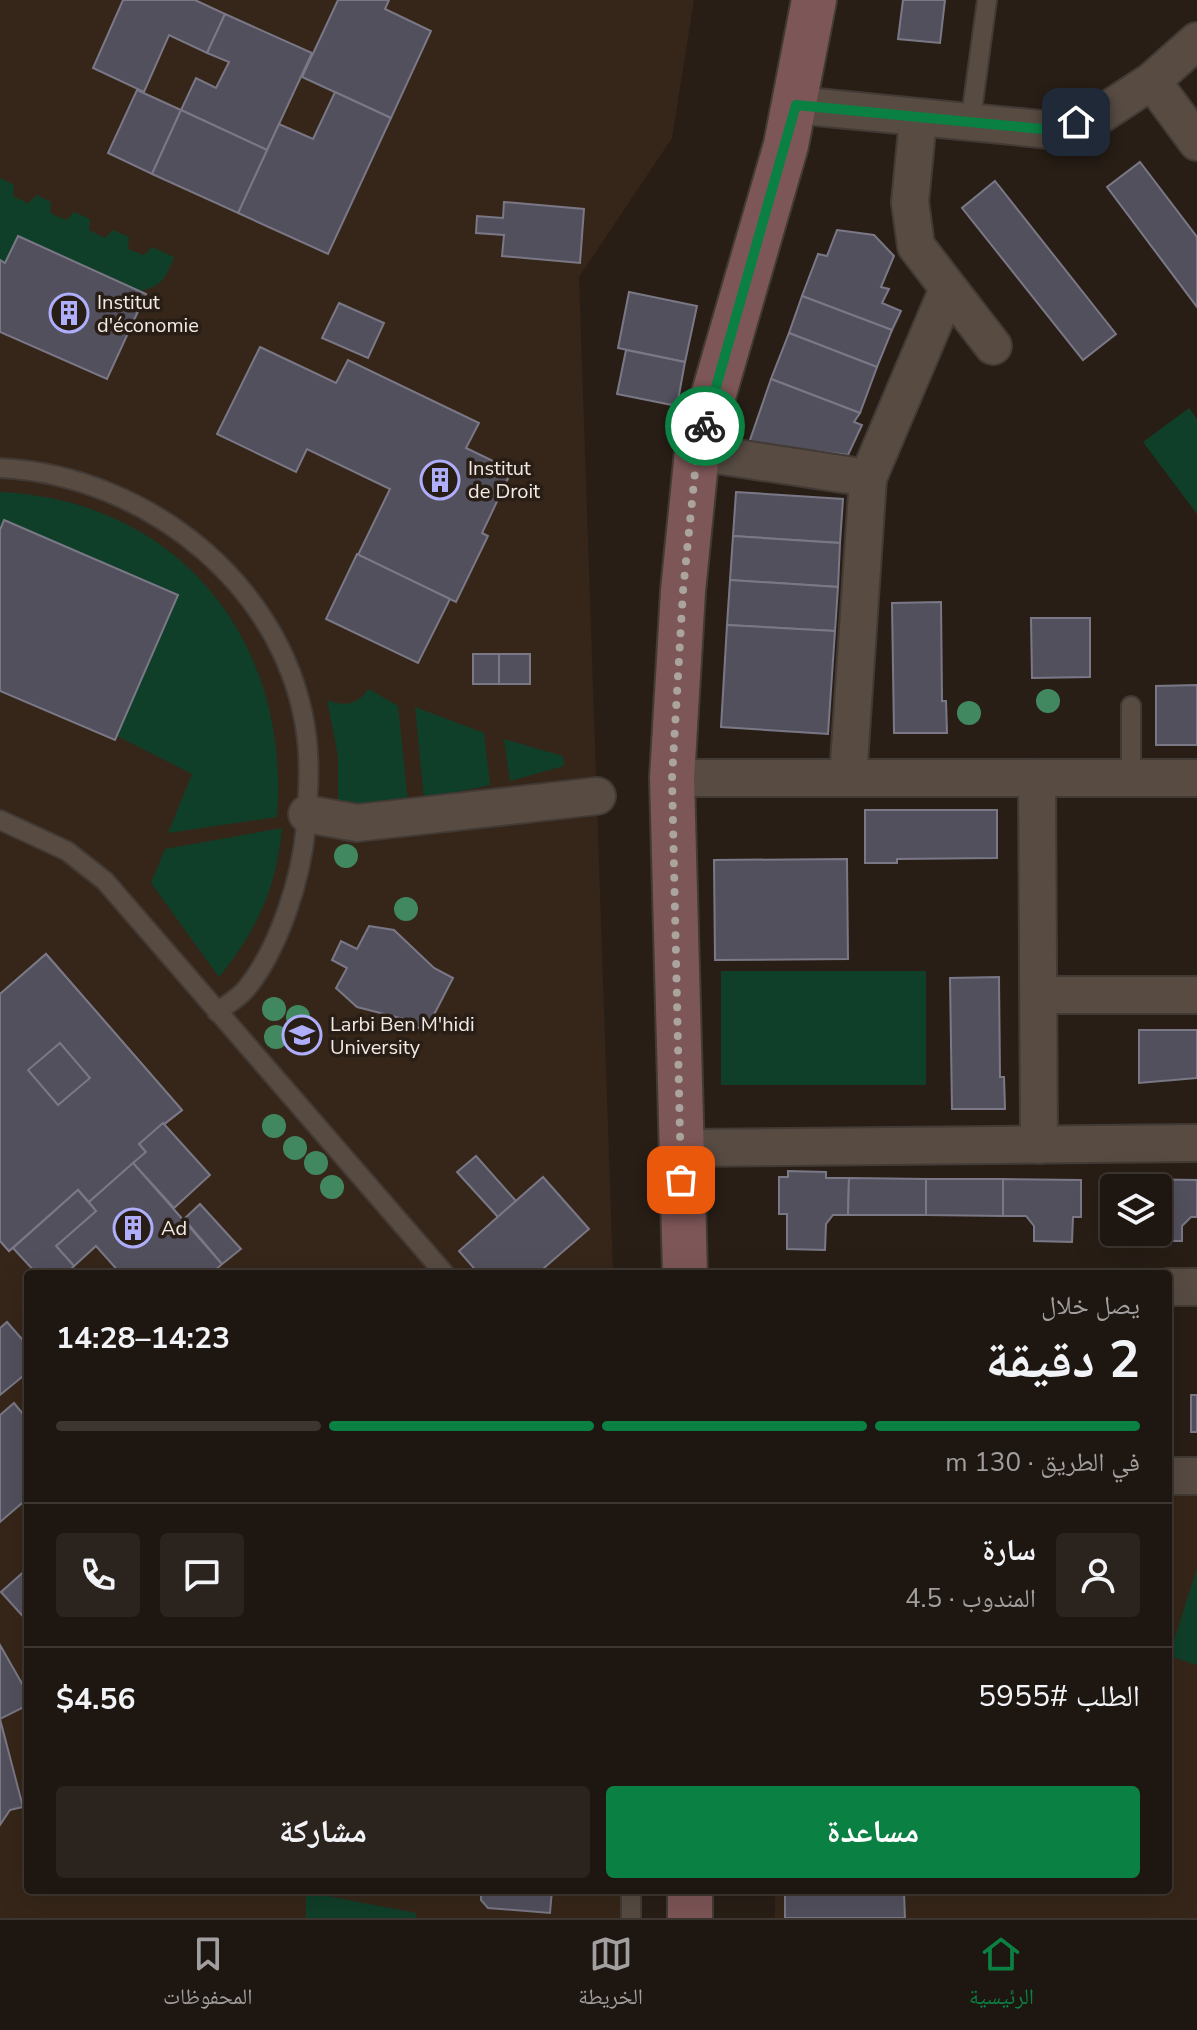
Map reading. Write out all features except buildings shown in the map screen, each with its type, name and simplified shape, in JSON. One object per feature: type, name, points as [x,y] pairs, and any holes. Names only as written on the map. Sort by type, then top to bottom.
[{"type":"main road","points":[[685,1270],[672,778],[683,591],[697,452],[796,105],[814,0]]},
{"type":"main road","points":[[690,1894],[690,1918]]},
{"type":"street","points":[[796,105],[918,120],[1051,130],[1100,115],[1152,81],[1197,41]]},
{"type":"street","points":[[1152,81],[1197,142]]},
{"type":"street","points":[[918,120],[910,202],[916,246],[993,346]]},
{"type":"street","points":[[848,778],[868,478],[948,289]]},
{"type":"street","points":[[697,452],[868,478]]},
{"type":"street","points":[[672,778],[1197,778]]},
{"type":"street","points":[[1037,778],[1039,1145]]},
{"type":"street","points":[[307,814],[357,823],[597,796]]},
{"type":"street","points":[[1039,995],[1197,995]]},
{"type":"street","points":[[680,1148],[1197,1143]]},
{"type":"street","points":[[1172,1287],[1197,1287]]},
{"type":"street","points":[[1172,1476],[1197,1476]]},
{"type":"lane","points":[[970,125],[987,0]]},
{"type":"lane","points":[[0,468],[53,474],[119,495],[174,526],[222,567],[266,625],[298,699],[307,739],[304,855],[281,923],[245,990],[217,1012]]},
{"type":"lane","points":[[1131,706],[1131,778]]},
{"type":"lane","points":[[0,820],[67,851],[90,866],[442,1270]]},
{"type":"lane","points":[[631,1894],[631,1918]]},
{"type":"shaded area","name":"Larbi Ben M'hidi University","points":[[0,0],[694,0],[672,138],[579,277],[613,1270],[24,1270],[24,1894],[633,1894],[634,1918],[0,1918]]},
{"type":"shaded area","points":[[1197,1494],[1197,1918],[775,1918],[775,1894],[1172,1894],[1172,1495]]},
{"type":"green space","points":[[0,178],[14,185],[13,196],[28,203],[37,195],[51,202],[50,213],[66,220],[74,212],[90,219],[89,230],[105,238],[113,230],[129,237],[128,249],[144,255],[152,247],[174,257],[166,276],[153,287],[140,291],[18,236],[5,263],[0,260]]},
{"type":"green space","points":[[1189,408],[1197,419],[1197,514],[1143,442]]},
{"type":"green space","points":[[0,492],[64,501],[121,522],[170,552],[211,592],[243,639],[265,694],[276,753],[277,817],[168,833],[192,774],[117,736],[178,595],[0,530]]},
{"type":"green space","points":[[369,689],[398,706],[408,803],[338,815],[338,756],[327,700],[350,703]]},
{"type":"green space","points":[[415,707],[484,733],[490,785],[424,799]]},
{"type":"green space","points":[[504,739],[563,756],[564,766],[510,781]]},
{"type":"green space","points":[[282,828],[275,870],[262,908],[244,943],[219,977],[151,883],[165,849]]},
{"type":"green space","points":[[721,971],[926,971],[926,1085],[721,1085]]},
{"type":"green space","points":[[1197,1568],[1197,1665],[1172,1657],[1172,1647]]},
{"type":"green space","points":[[306,1894],[416,1913],[416,1918],[306,1918]]},
{"type":"way so far","points":[[681,1180],[672,778],[683,591],[697,452],[705,426]]},
{"type":"place","name":"Institut d'économie","points":[[69,313]]},
{"type":"place","name":"Institut de Droit","points":[[440,480]]},
{"type":"place","name":"Larbi Ben M'hidi University","points":[[302,1035]]},
{"type":"place","name":"Ad","points":[[133,1228]]},
{"type":"route","points":[[705,426],[796,105],[918,120],[1051,130],[1076,122]]}]
